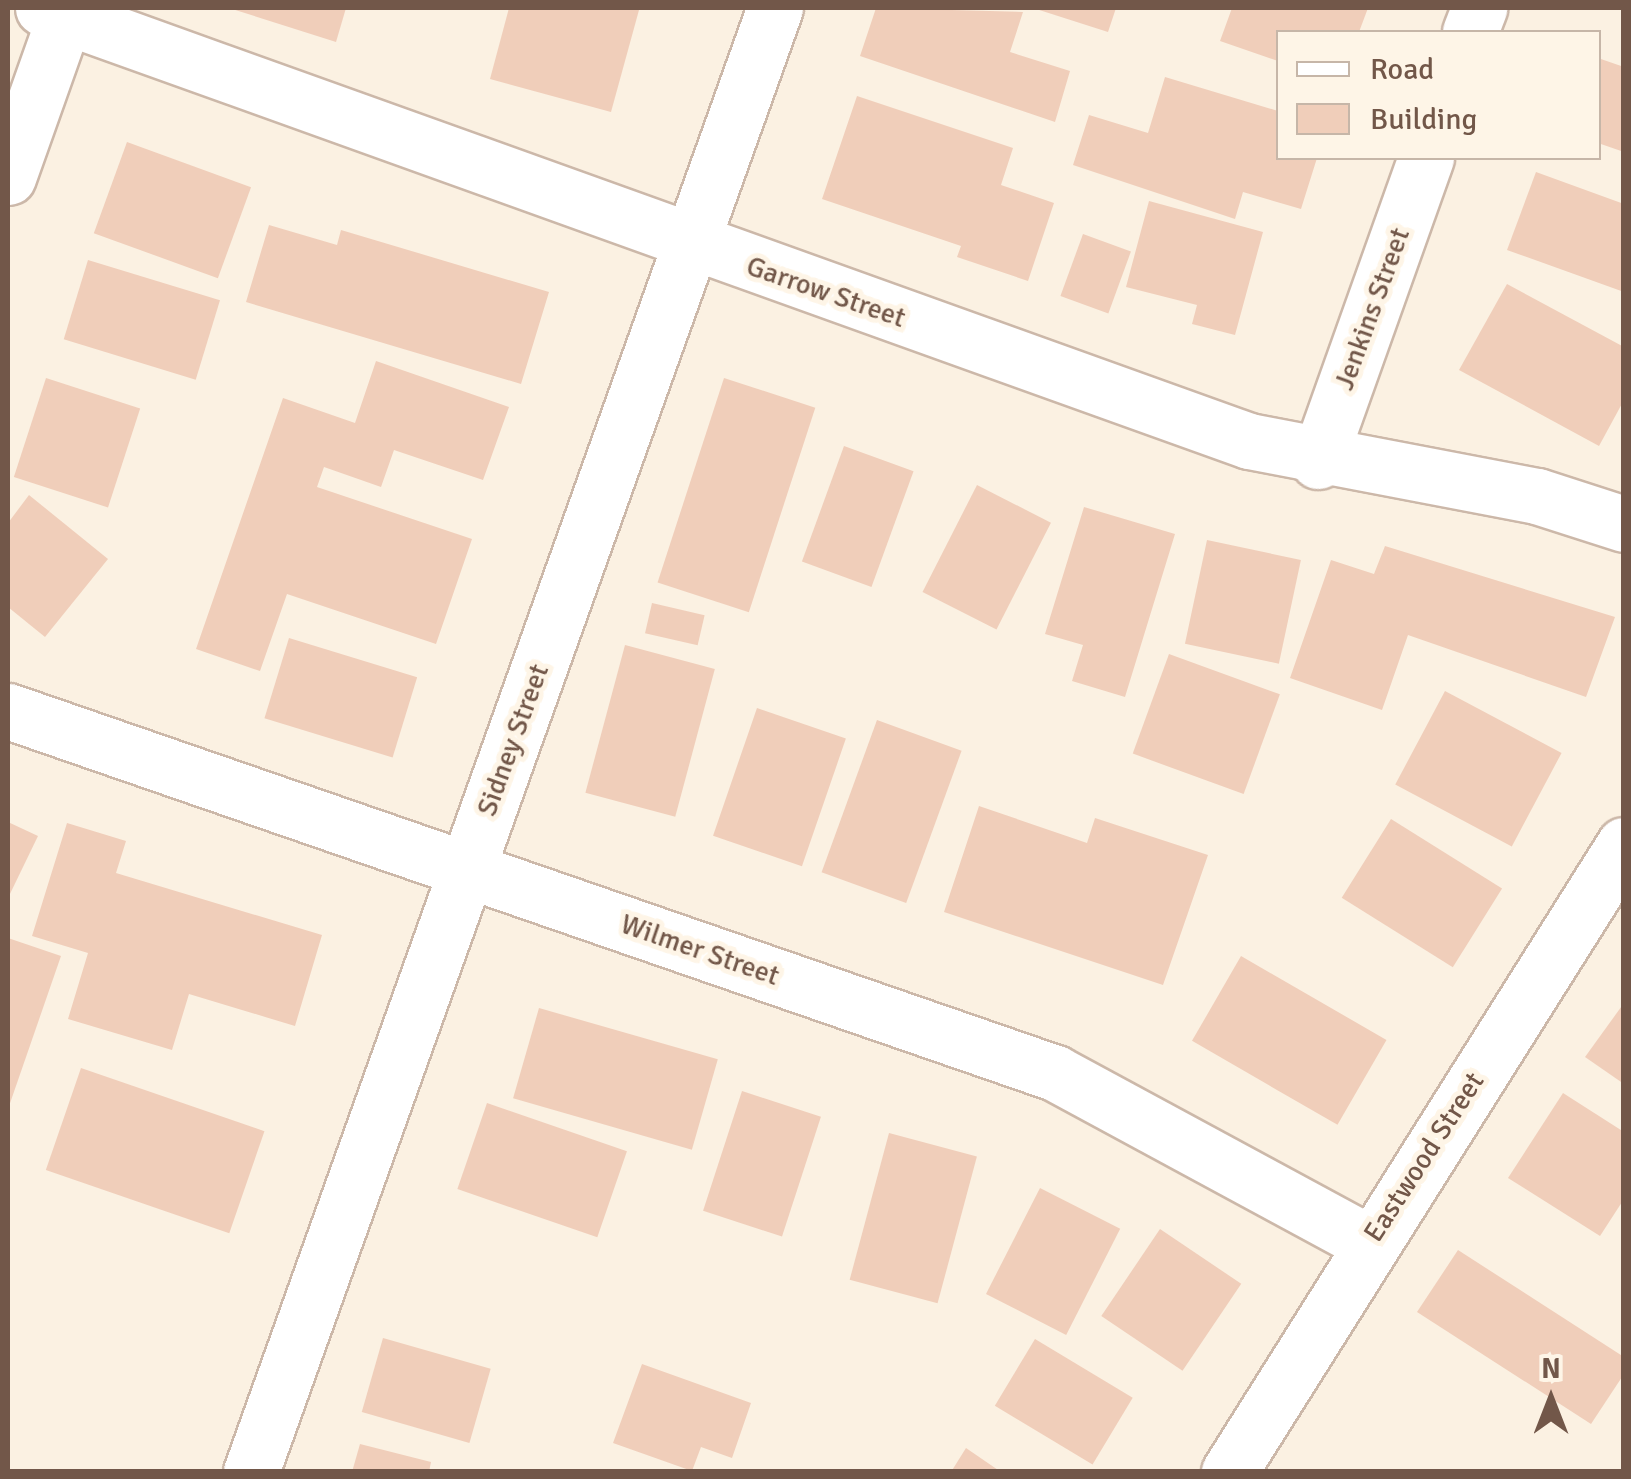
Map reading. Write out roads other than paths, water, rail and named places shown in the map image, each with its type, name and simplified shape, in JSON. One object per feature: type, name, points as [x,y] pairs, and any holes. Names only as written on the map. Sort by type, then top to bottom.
[{"type":"street","name":"Sidney Street","points":[[251,1472],[774,8]]},
{"type":"street","name":"Garrow Street","points":[[59,10],[690,245],[1318,461],[1537,496],[1624,524]]},
{"type":"street","points":[[8,177],[59,10]]},
{"type":"street","name":"Jenkins Street","points":[[1318,461],[1425,160]]},
{"type":"street","name":"Wilmer Street","points":[[8,711],[1055,1073],[1368,1244]]},
{"type":"street","name":"Eastwood Street","points":[[1229,1472],[1368,1244],[1624,845]]}]
